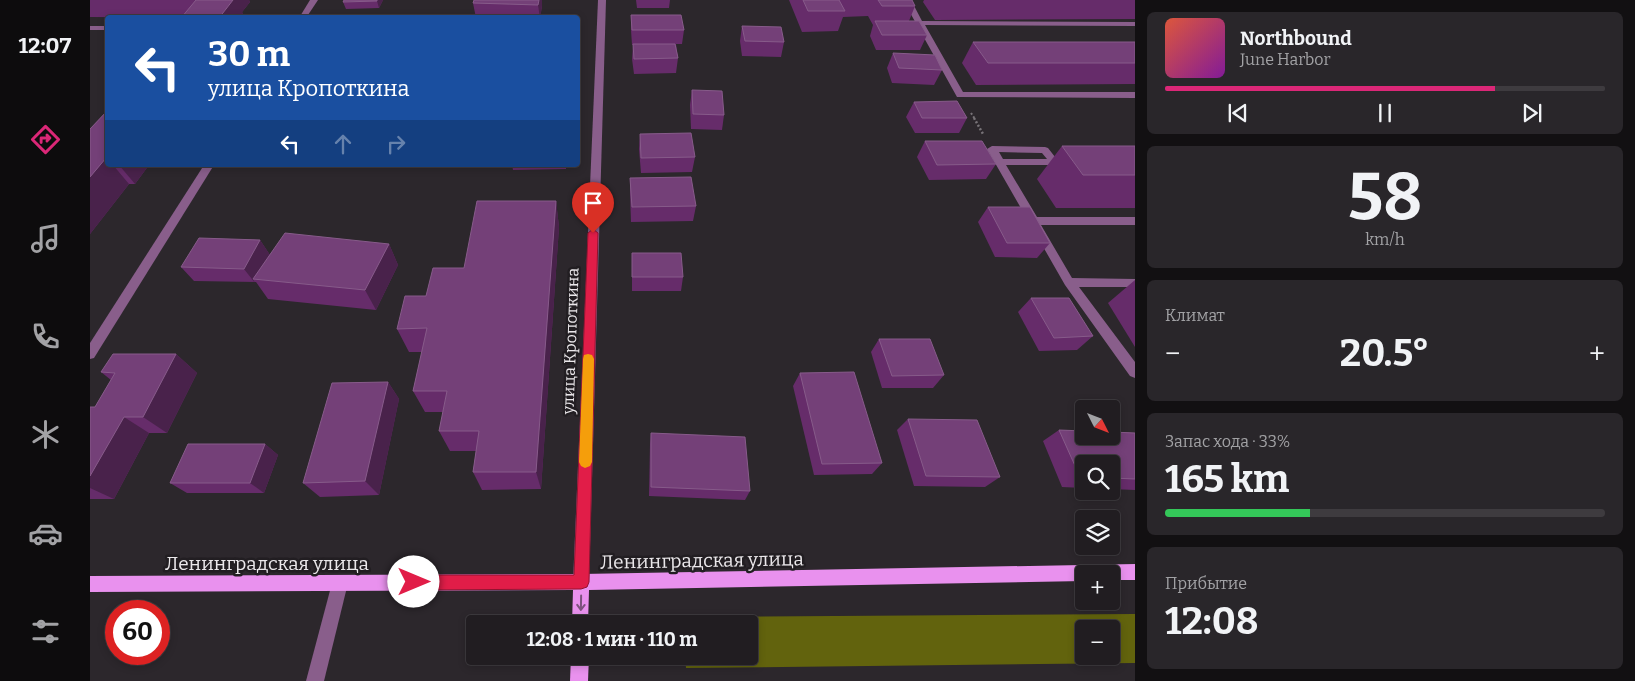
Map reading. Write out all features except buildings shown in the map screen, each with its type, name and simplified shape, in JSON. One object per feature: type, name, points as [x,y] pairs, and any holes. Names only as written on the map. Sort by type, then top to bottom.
[{"type":"main road","name":"Ленинградская улица","points":[[90,584],[581,582],[1135,572]]},
{"type":"main road","name":"улица Кропоткина","points":[[580,615],[581,582]]},
{"type":"main road","points":[[579,681],[580,665]]},
{"type":"street","points":[[304,15],[314,0]]},
{"type":"street","name":"улица Кропоткина","points":[[581,582],[602,0]]},
{"type":"street","points":[[907,0],[960,96],[1135,95]]},
{"type":"street","points":[[920,23],[1135,24]]},
{"type":"street","points":[[90,28],[105,28]]},
{"type":"street","points":[[992,150],[1045,150],[1054,162],[1001,162]]},
{"type":"street","points":[[992,150],[1001,162],[1069,282],[1135,372]]},
{"type":"street","points":[[90,354],[208,167]]},
{"type":"street","points":[[1033,221],[1135,221]]},
{"type":"street","points":[[1069,282],[1135,283]]},
{"type":"street","points":[[315,681],[340,583]]},
{"type":"path","points":[[960,96],[992,150]]},
{"type":"shaded area","points":[[1135,614],[1135,663],[1120,663],[1120,620],[1075,620],[1075,664],[686,668],[686,665],[758,665],[758,616]]},
{"type":"slow traffic","points":[[585,462],[588,359]]},
{"type":"route","points":[[414,582],[581,582],[593,233]]}]
